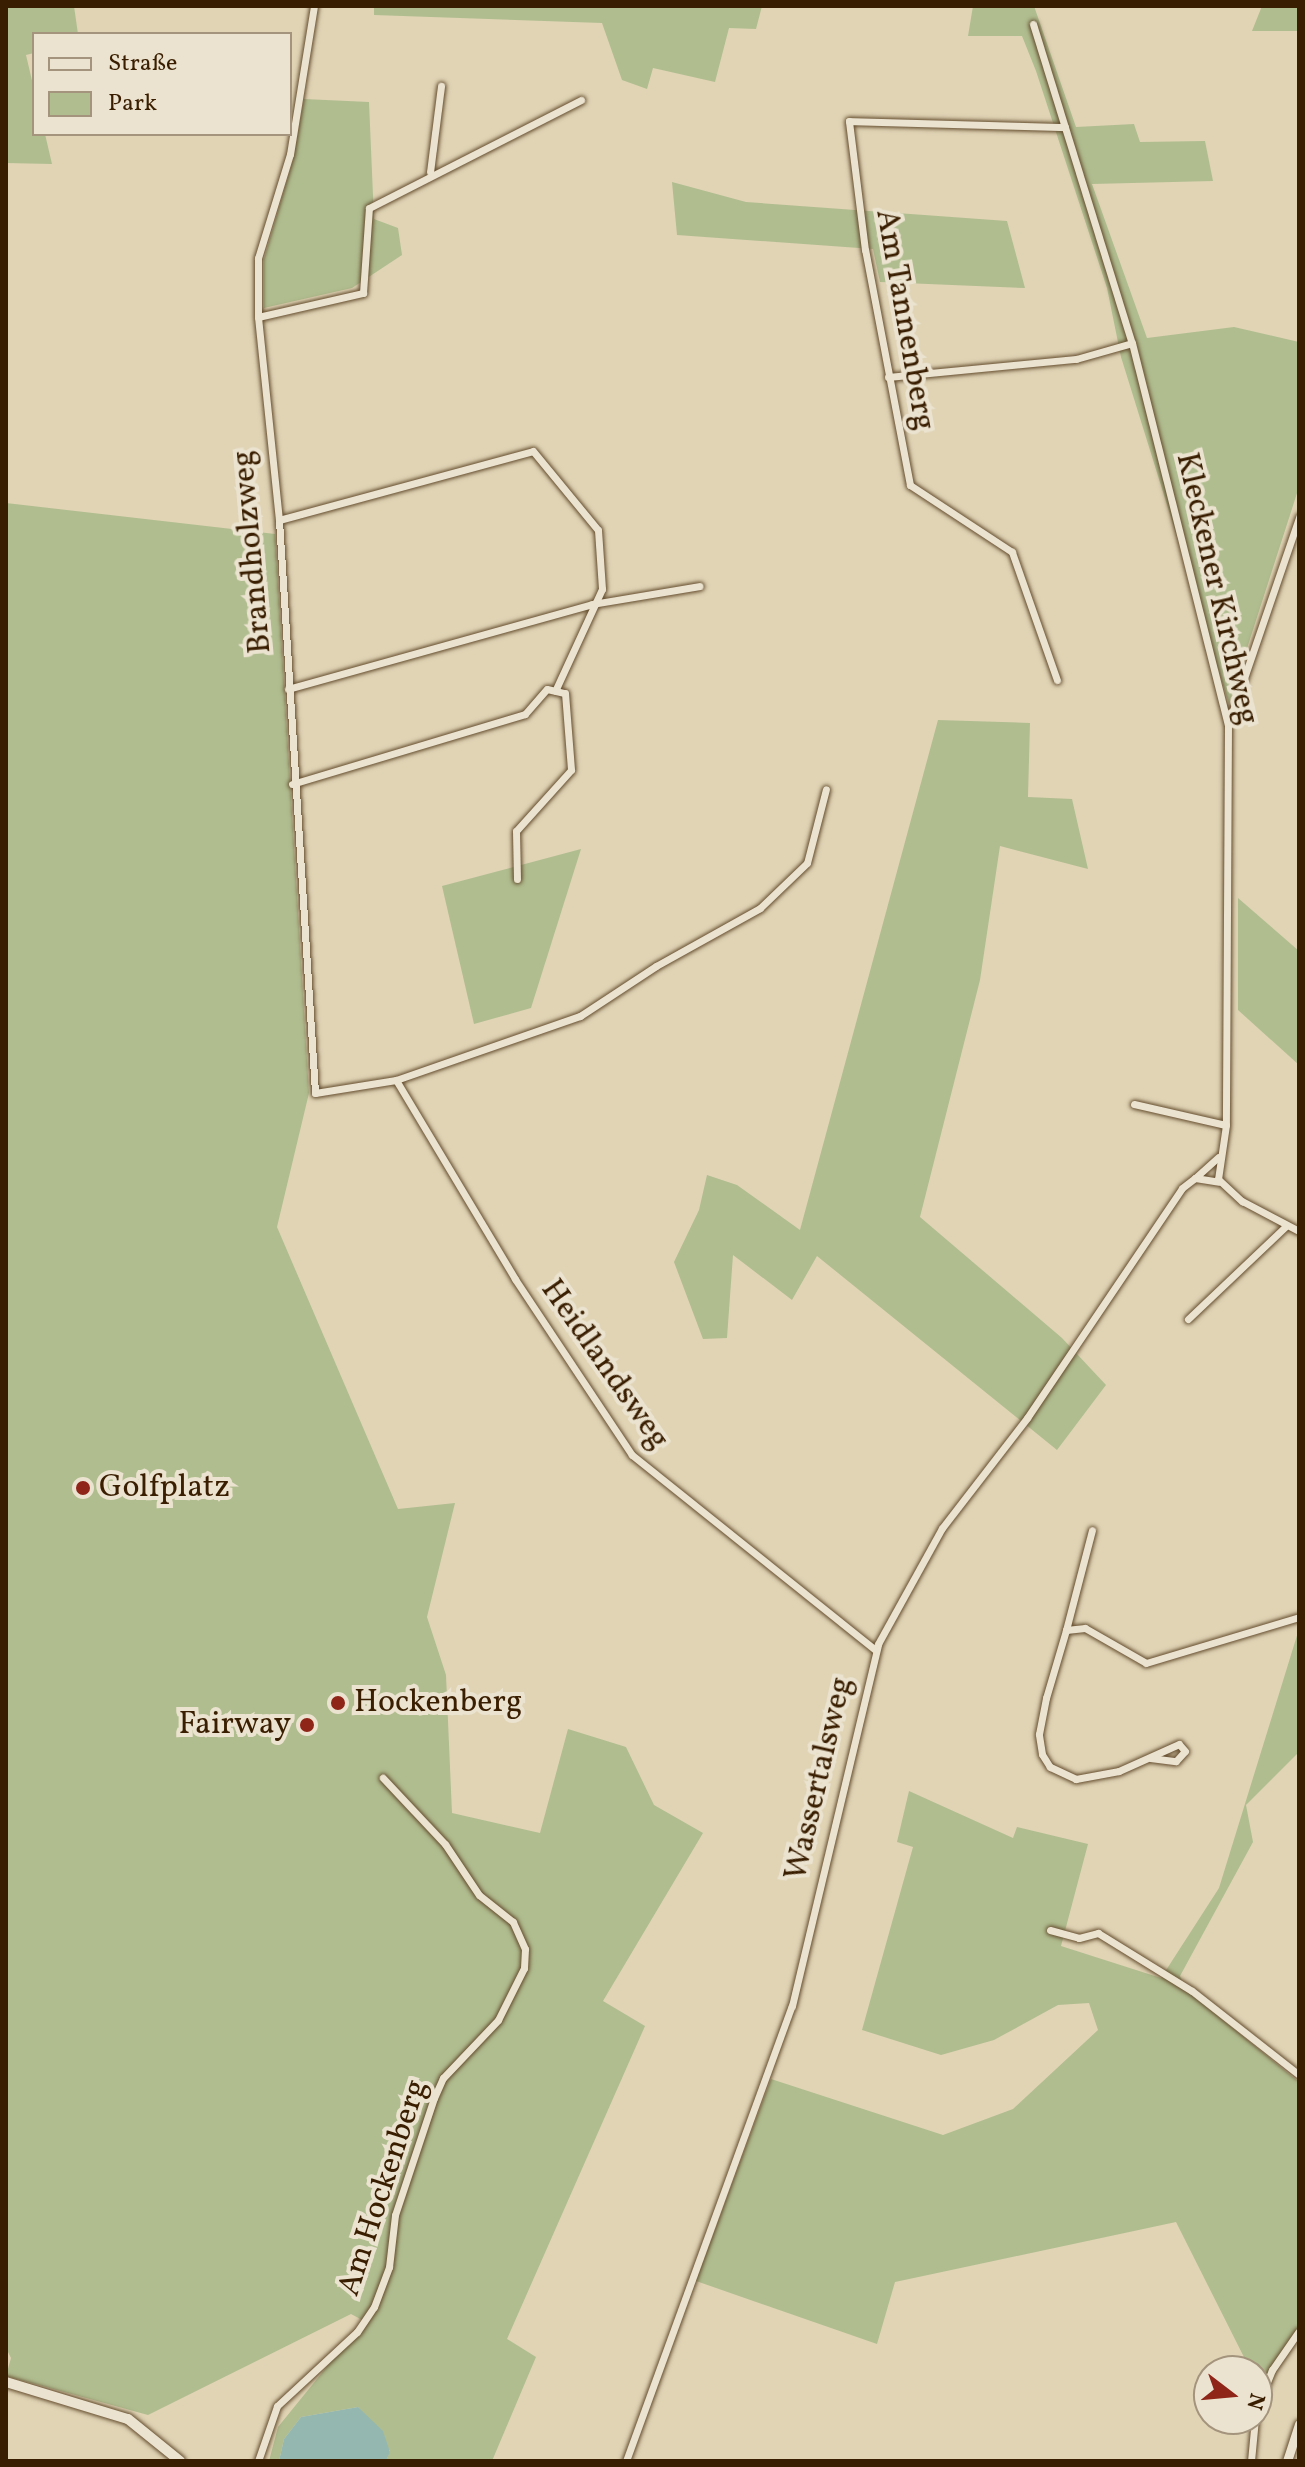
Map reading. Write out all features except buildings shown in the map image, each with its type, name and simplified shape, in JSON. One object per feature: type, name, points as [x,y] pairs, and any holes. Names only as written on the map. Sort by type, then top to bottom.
[{"type":"main road","points":[[6,2382],[128,2419],[180,2461]]},
{"type":"street","name":"Brandholzweg","points":[[314,9],[290,154],[258,258],[258,317],[279,520],[292,784],[315,1093],[396,1080]]},
{"type":"street","name":"Kleckener Kirchweg","points":[[1033,24],[1132,343],[1228,724],[1226,1125],[1218,1157],[1219,1182]]},
{"type":"street","points":[[430,172],[441,86]]},
{"type":"street","points":[[258,317],[363,293],[369,208],[430,172],[581,100]]},
{"type":"street","name":"Am Tannenberg","points":[[1057,680],[1012,552],[910,485],[888,377],[849,121],[1065,127]]},
{"type":"street","points":[[888,377],[1076,359],[1132,343]]},
{"type":"street","points":[[279,520],[533,451],[598,530],[602,589],[592,604],[555,691]]},
{"type":"street","points":[[1228,724],[1299,517]]},
{"type":"street","points":[[288,689],[592,604],[700,586]]},
{"type":"street","points":[[292,784],[525,714],[547,689],[565,693],[571,770],[516,831],[517,879]]},
{"type":"street","points":[[396,1080],[580,1016],[656,966],[760,908],[787,886],[807,863],[826,789]]},
{"type":"street","name":"Heidlandsweg","points":[[396,1080],[515,1279],[625,1448],[667,1488],[875,1650]]},
{"type":"street","points":[[1134,1104],[1226,1125]]},
{"type":"street","name":"Wassertalsweg","points":[[626,2461],[792,2006],[875,1650],[942,1528],[1033,1410],[1182,1188],[1218,1157]]},
{"type":"street","points":[[1195,1178],[1219,1182],[1285,1227],[1299,1231]]},
{"type":"street","points":[[1188,1319],[1285,1227]]},
{"type":"street","points":[[1092,1530],[1046,1698],[1042,1754],[1050,1767],[1076,1779],[1104,1776],[1150,1758]]},
{"type":"street","points":[[1066,1630],[1085,1628],[1146,1663],[1299,1617]]},
{"type":"street","name":"Am Hockenberg","points":[[258,2461],[277,2406],[357,2332],[374,2307],[389,2267],[395,2215],[434,2098],[443,2078],[498,2020],[524,1968],[525,1949],[513,1922],[479,1895],[445,1844],[383,1778]]},
{"type":"street","points":[[1050,1930],[1079,1938],[1098,1933],[1192,1991],[1299,2075]]},
{"type":"street","points":[[1273,2369],[1299,2331]]},
{"type":"street","points":[[1287,2461],[1299,2424]]},
{"type":"street","points":[[1251,2461],[1253,2435]]},
{"type":"green space","points":[[6,6],[74,6],[78,32],[32,32],[32,54],[26,55],[32,80],[32,136],[45,136],[52,164],[6,163]]},
{"type":"green space","points":[[374,6],[762,6],[756,29],[729,28],[715,82],[653,68],[647,89],[622,80],[602,23],[374,15]]},
{"type":"green space","points":[[973,6],[1034,6],[1076,127],[1134,124],[1140,142],[1205,141],[1213,181],[1092,184],[1147,338],[1234,327],[1299,342],[1299,487],[1229,704],[1121,357],[1107,288],[1036,71],[1022,36],[968,36]]},
{"type":"green space","points":[[1262,6],[1299,6],[1299,31],[1252,31]]},
{"type":"green space","points":[[304,99],[369,102],[374,219],[398,228],[402,255],[352,288],[264,308],[264,259],[293,160]]},
{"type":"green space","points":[[672,182],[746,202],[1007,221],[1025,288],[880,282],[873,249],[677,235]]},
{"type":"green space","points":[[6,503],[275,534],[309,1093],[277,1227],[398,1509],[455,1503],[427,1617],[446,1675],[452,1813],[540,1833],[568,1729],[626,1747],[654,1805],[703,1833],[603,2001],[645,2026],[507,2339],[536,2357],[492,2461],[386,2461],[390,2451],[358,2407],[301,2417],[284,2439],[279,2461],[269,2461],[278,2427],[364,2321],[351,2314],[148,2415],[6,2376],[11,2358],[6,2348]]},
{"type":"green space","points":[[938,720],[1030,723],[1028,797],[1072,799],[1088,869],[1000,846],[980,980],[920,1217],[1062,1338],[1106,1385],[1057,1450],[817,1256],[792,1300],[733,1255],[727,1338],[703,1339],[674,1262],[699,1210],[707,1175],[737,1185],[800,1230]]},
{"type":"green space","points":[[581,849],[531,1008],[474,1024],[442,886]]},
{"type":"green space","points":[[1238,898],[1299,951],[1299,1065],[1238,1010]]},
{"type":"green space","points":[[1299,1629],[1299,1752],[1246,1805],[1253,1842],[1180,1976],[1186,1990],[1299,2082],[1299,2328],[1273,2366],[1273,2355],[1243,2355],[1176,2222],[895,2282],[877,2344],[696,2281],[771,2079],[943,2135],[1013,2109],[1098,2030],[1089,2003],[1058,2005],[994,2040],[941,2055],[862,2030],[913,1847],[897,1842],[909,1791],[1013,1838],[1017,1827],[1088,1844],[1061,1946],[1161,1978],[1219,1888]]},
{"type":"water","points":[[358,2407],[383,2431],[390,2452],[386,2461],[279,2461],[284,2439],[301,2417]]},
{"type":"place","name":"Golfplatz","points":[[83,1488]]},
{"type":"place","name":"Hockenberg","points":[[338,1703]]},
{"type":"place","name":"Fairway","points":[[307,1725]]}]
